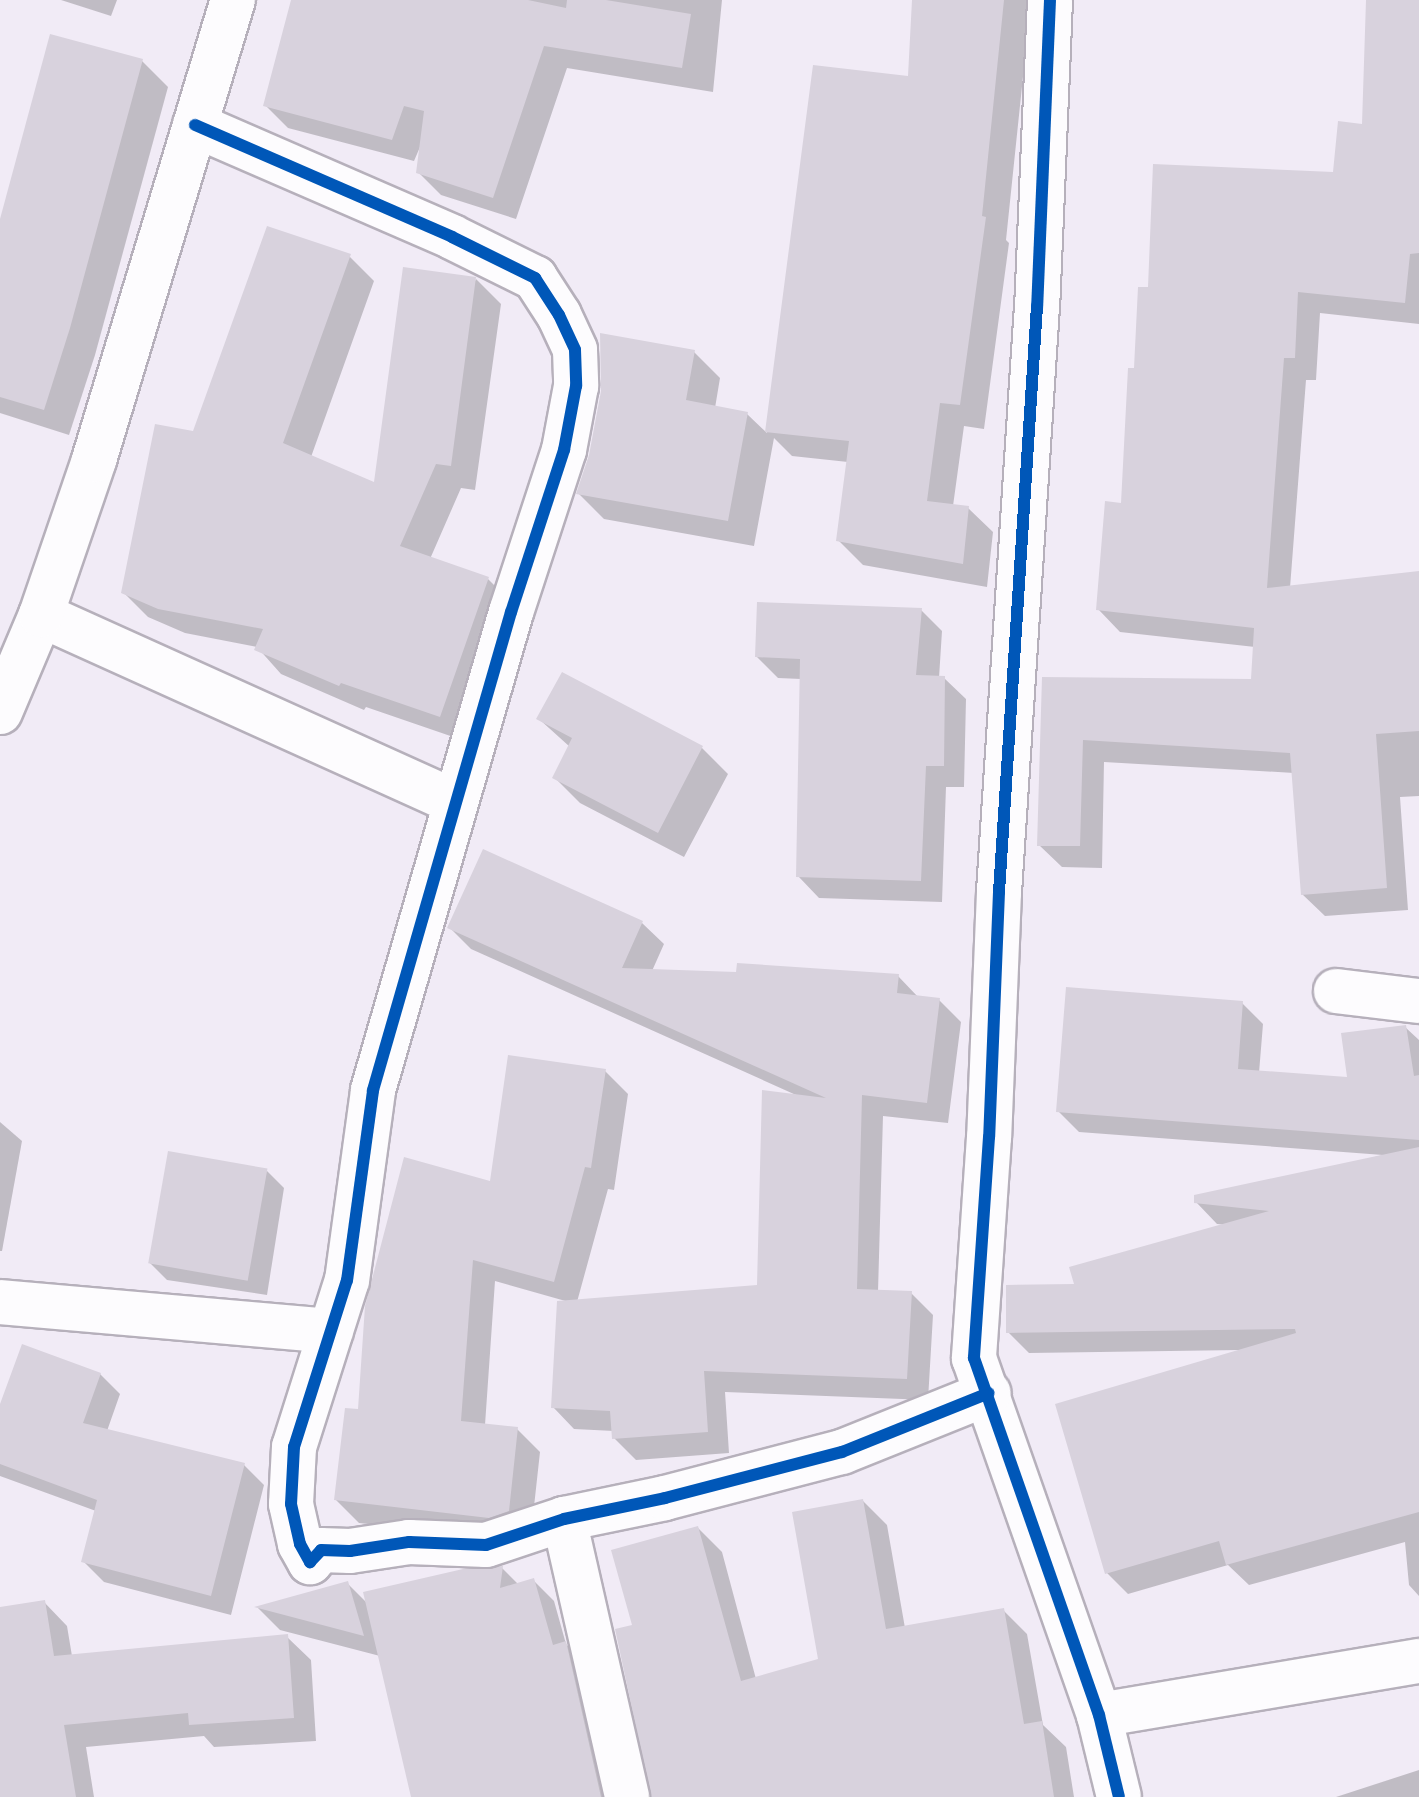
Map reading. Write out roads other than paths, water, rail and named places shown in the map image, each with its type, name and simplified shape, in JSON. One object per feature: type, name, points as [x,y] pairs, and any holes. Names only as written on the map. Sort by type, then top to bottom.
[{"type":"street","points":[[0,712],[41,615],[94,460],[233,0]]},
{"type":"street","points":[[1050,0],[1037,306],[999,892],[989,1137],[974,1358],[989,1393],[1099,1715],[1119,1797]]},
{"type":"street","points":[[195,125],[452,237],[535,278],[559,315],[575,350],[576,386],[564,450],[455,802],[373,1091],[347,1280],[294,1447],[291,1504],[300,1544],[310,1562],[321,1550],[350,1551],[409,1542],[486,1545],[564,1519],[665,1498],[842,1452],[989,1393]]},
{"type":"street","points":[[41,615],[455,802]]},
{"type":"street","points":[[1336,991],[1419,1001]]},
{"type":"street","points":[[0,1302],[331,1331]]},
{"type":"street","points":[[564,1519],[627,1797]]},
{"type":"street","points":[[1099,1715],[1419,1661]]}]
